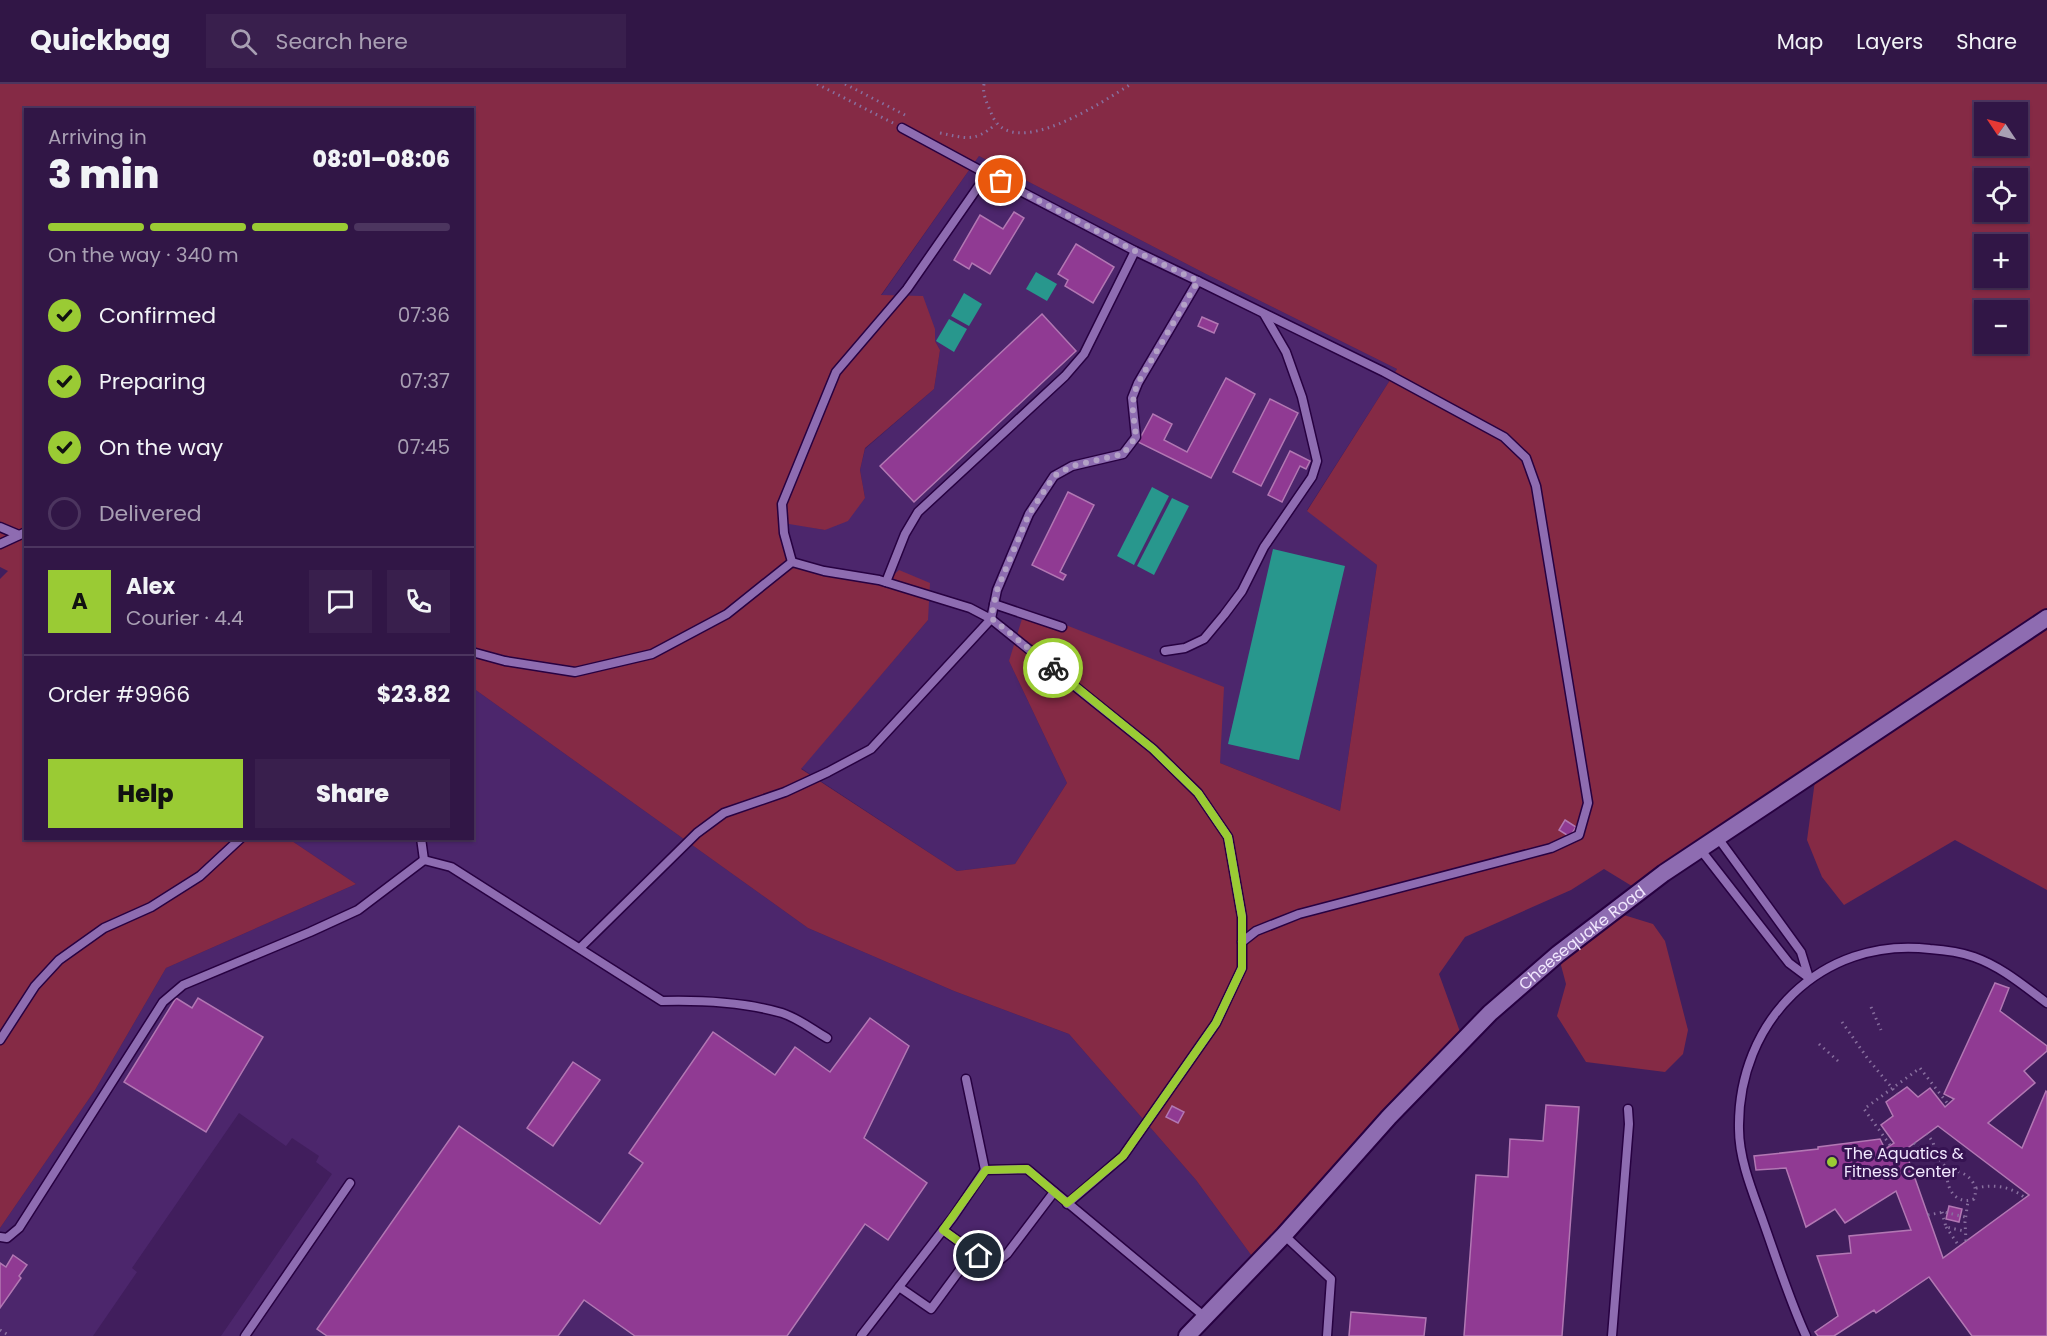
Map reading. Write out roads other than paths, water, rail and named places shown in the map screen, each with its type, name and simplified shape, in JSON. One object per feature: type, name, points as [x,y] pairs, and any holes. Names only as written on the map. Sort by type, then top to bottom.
[{"type":"street","name":"Cheesequake Road","points":[[1187,1336],[1284,1235],[1389,1117],[1490,1013],[1558,954],[1664,873],[2047,618]]},
{"type":"lane","points":[[902,128],[1135,251],[1384,372],[1504,438],[1526,458],[1536,486],[1588,803],[1579,835],[1551,848],[1299,914],[1257,931],[1242,942]]},
{"type":"lane","points":[[792,562],[784,533],[782,504],[836,372],[907,289],[978,187],[988,182],[1001,181]]},
{"type":"lane","points":[[886,582],[905,534],[918,512],[1065,376],[1084,354],[1135,251]]},
{"type":"lane","points":[[580,948],[697,833],[723,813],[785,792],[871,749],[991,618],[997,590],[1029,514],[1054,476],[1072,466],[1123,454],[1136,437],[1132,398],[1138,383],[1198,281]]},
{"type":"lane","points":[[1165,651],[1185,648],[1204,639],[1224,615],[1242,591],[1264,547],[1312,477],[1317,461],[1302,397],[1286,352],[1264,314]]},
{"type":"lane","points":[[0,527],[22,534]]},
{"type":"lane","points":[[0,544],[22,534]]},
{"type":"lane","points":[[792,562],[824,571],[886,582],[970,608],[991,618],[1153,749],[1198,793],[1228,837],[1242,917],[1242,968],[1216,1023],[1123,1156],[1067,1203]]},
{"type":"lane","points":[[474,653],[505,661],[575,672],[652,654],[727,614],[792,562]]},
{"type":"lane","points":[[994,604],[1062,627]]},
{"type":"lane","points":[[1718,838],[1801,952],[1809,978]]},
{"type":"lane","points":[[0,1040],[35,987],[59,960],[105,928],[151,907],[200,876],[239,840]]},
{"type":"lane","points":[[421,840],[424,860]]},
{"type":"lane","points":[[1700,849],[1789,963],[1809,978]]},
{"type":"lane","points":[[424,860],[451,867],[662,1001],[695,1000],[733,1004],[784,1014],[827,1038]]},
{"type":"lane","points":[[0,1237],[8,1238],[19,1228],[163,1002],[183,985],[358,910],[424,860]]},
{"type":"lane","points":[[1770,939],[1785,929]]},
{"type":"lane","points":[[1806,1336],[1757,1203],[1743,1157],[1738,1130],[1742,1085],[1753,1048],[1767,1024],[1809,978],[1863,953],[1906,946],[1953,951],[1973,956],[2007,974],[2047,1003]]},
{"type":"lane","points":[[861,1336],[986,1170],[966,1079]]},
{"type":"lane","points":[[1612,1336],[1629,1124],[1628,1109]]},
{"type":"lane","points":[[986,1170],[1027,1169],[1205,1317]]},
{"type":"lane","points":[[245,1336],[350,1183]]},
{"type":"lane","points":[[899,1287],[931,1309],[962,1267],[995,1264],[1007,1254],[1054,1192]]},
{"type":"lane","points":[[943,1230],[990,1264]]},
{"type":"lane","points":[[1284,1235],[1331,1279],[1327,1336]]},
{"type":"place","name":"The Aquatics & Fitness Center","points":[[1832,1162]]}]
